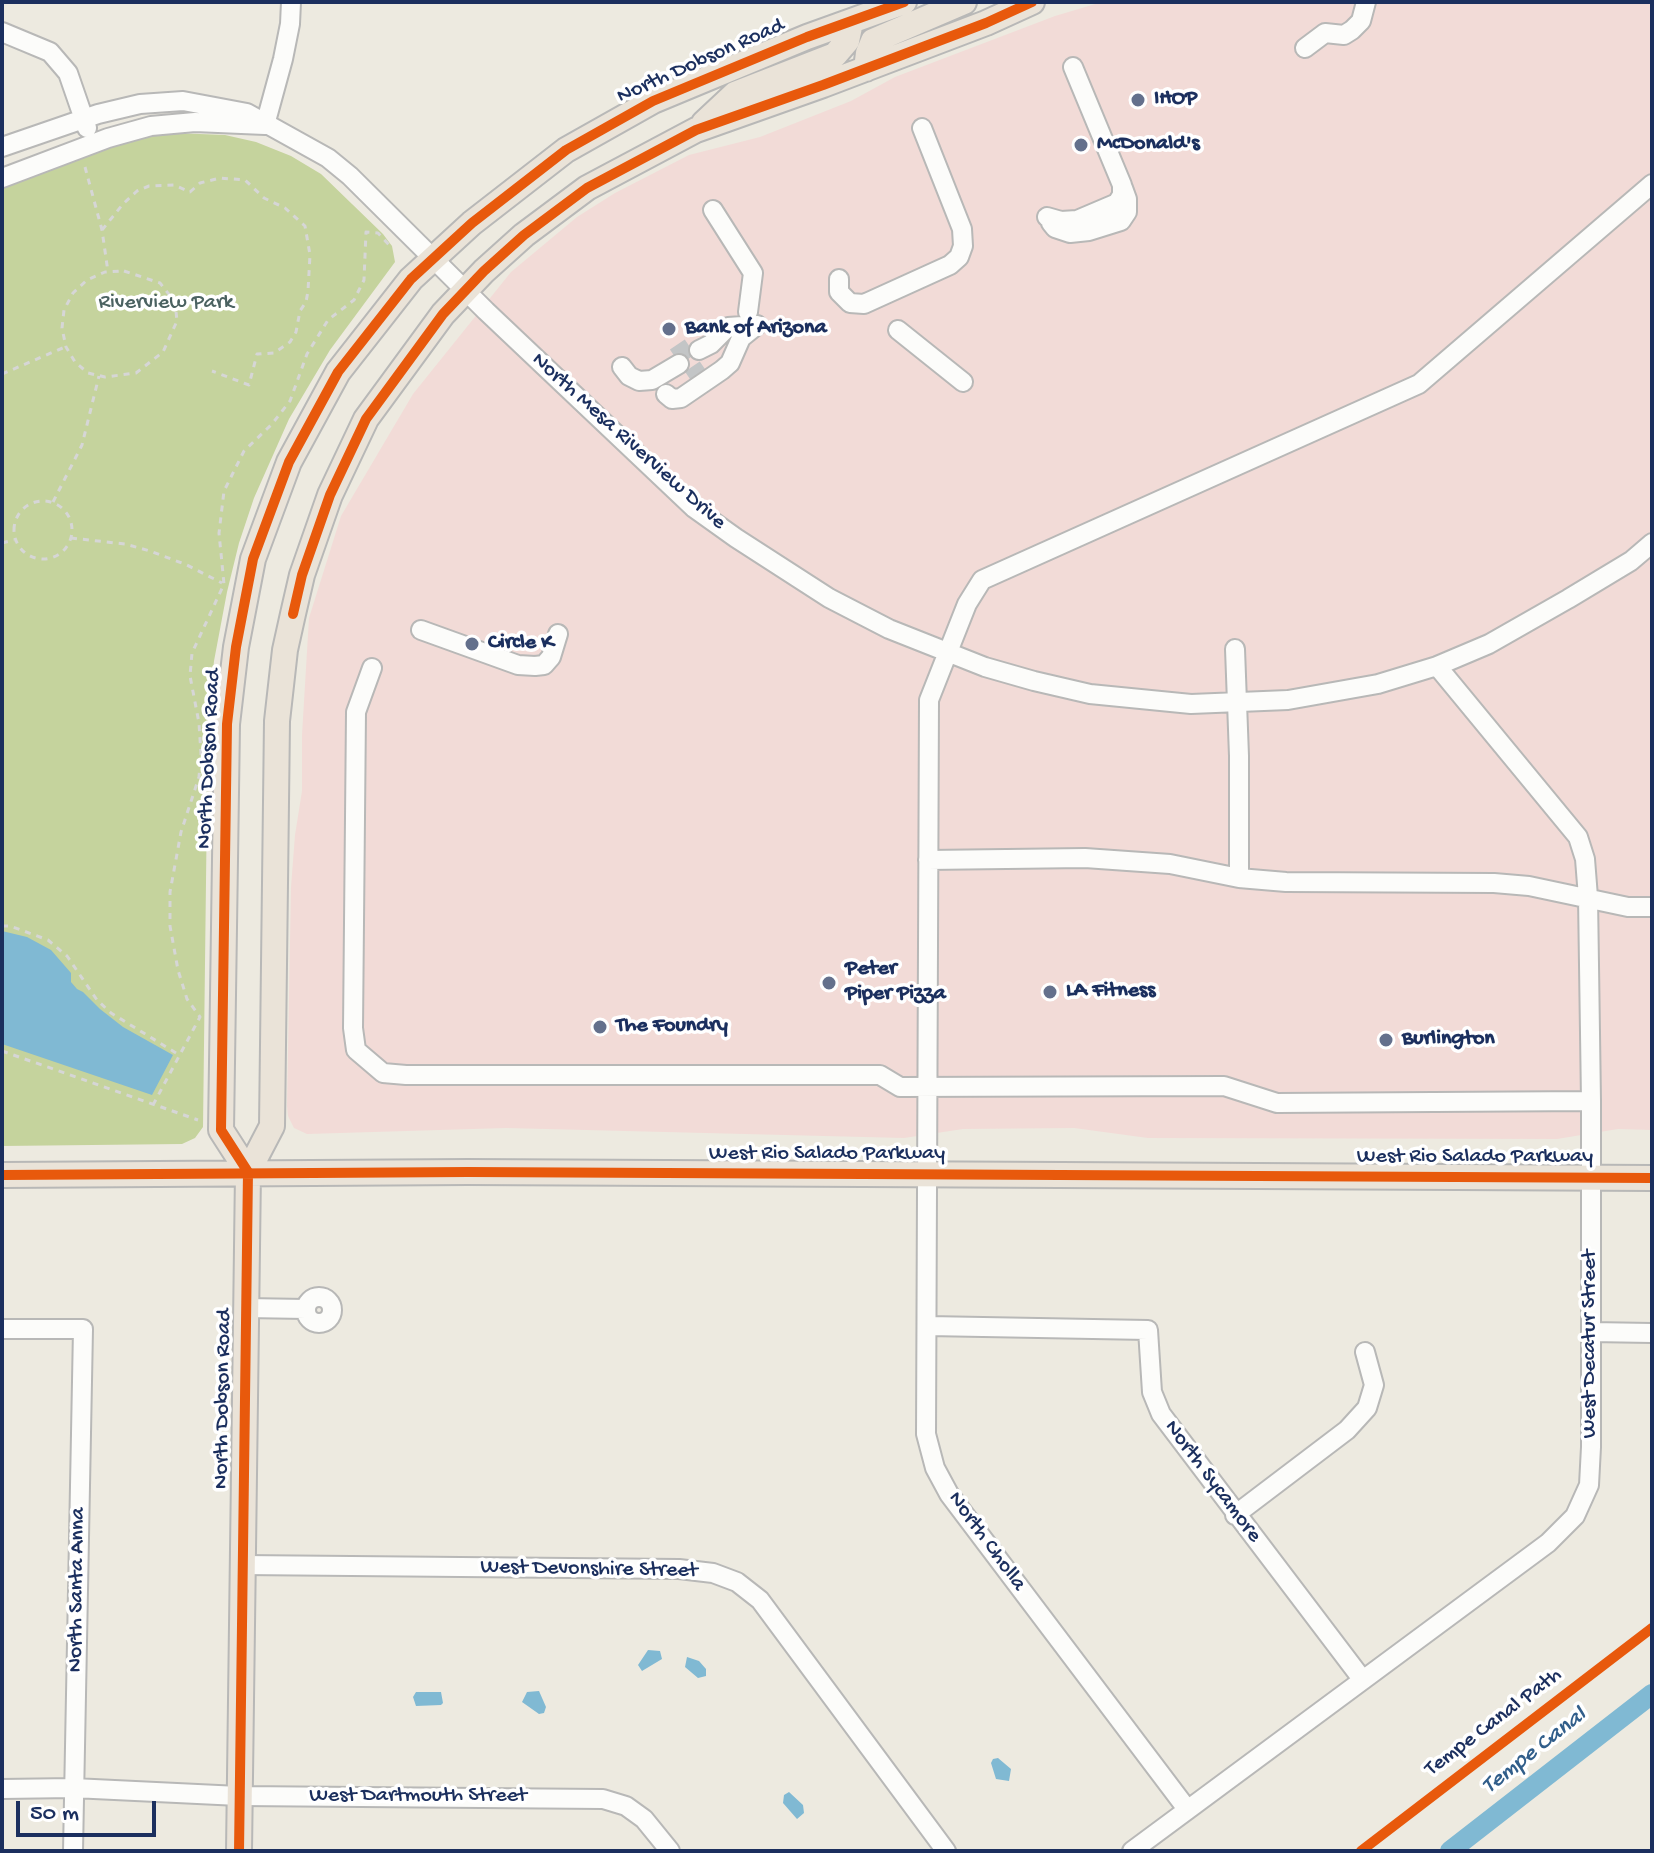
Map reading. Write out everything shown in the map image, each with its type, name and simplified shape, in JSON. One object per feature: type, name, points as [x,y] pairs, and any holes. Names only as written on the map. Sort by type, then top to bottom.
[{"type":"main road","name":"North Dobson Road","points":[[248,1172],[221,1130],[227,724],[236,647],[253,559],[289,462],[338,372],[391,302],[433,259],[472,223],[566,150],[653,101],[807,37],[904,2]]},
{"type":"main road","points":[[866,69],[873,41],[964,2]]},
{"type":"main road","name":"North Dobson Road","points":[[239,1851],[248,1172],[272,1126],[277,721],[285,650],[302,575],[330,495],[366,419],[427,333],[465,291],[524,235],[587,188],[696,130],[866,69],[1032,2]]},
{"type":"main road","points":[[696,130],[735,94],[835,55],[847,41],[851,22]]},
{"type":"main road","name":"West Rio Salado Parkway","points":[[2,1175],[248,1172],[1652,1178]]},
{"type":"street","points":[[2,178],[129,131],[173,123],[265,125],[283,59],[291,2]]},
{"type":"street","points":[[1305,48],[1325,33],[1344,35],[1352,30],[1361,21],[1366,2]]},
{"type":"street","points":[[2,32],[50,52],[68,73],[93,144]]},
{"type":"street","points":[[1047,217],[1061,221],[1077,220],[1117,203],[1122,195],[1122,185],[1073,67]]},
{"type":"street","name":"North Mesa Riverview Drive","points":[[2,147],[140,104],[183,101],[247,113],[305,144],[339,167],[371,195],[465,291],[694,508],[829,598],[889,629],[1034,681],[1090,694],[1191,704],[1236,704],[1333,694],[1378,684],[1437,666],[1489,644],[1631,561],[1652,543]]},
{"type":"street","points":[[839,279],[839,292],[850,303],[864,304],[950,265],[959,257],[963,246],[962,229],[922,128]]},
{"type":"street","name":"North Cholla","points":[[1187,1809],[949,1494],[935,1468],[926,1434],[929,700],[967,604],[982,580],[1419,384],[1652,184]]},
{"type":"street","points":[[682,368],[639,373],[622,367],[629,376],[672,399],[681,398],[730,363],[747,320],[753,273],[713,210]]},
{"type":"street","points":[[747,320],[723,355],[702,354],[721,325],[747,320]]},
{"type":"street","points":[[898,330],[963,382]]},
{"type":"street","points":[[654,388],[652,380],[682,368]]},
{"type":"street","points":[[654,388],[682,368]]},
{"type":"street","points":[[421,630],[518,665],[535,666],[544,665],[551,657],[558,634]]},
{"type":"street","points":[[1235,649],[1239,878]]},
{"type":"street","name":"West Decatur Street","points":[[1132,1851],[1548,1543],[1575,1516],[1589,1485],[1591,1101],[1585,859],[1578,837],[1437,666]]},
{"type":"street","points":[[372,668],[356,712],[353,1028],[356,1050],[383,1073],[880,1075],[900,1087],[1224,1086],[1277,1103],[1591,1101]]},
{"type":"street","points":[[928,860],[1024,857],[1136,860],[1239,878],[1286,882],[1494,883],[1529,886],[1628,907],[1652,907]]},
{"type":"street","points":[[246,1308],[306,1309]]},
{"type":"street","name":"North Sycamore","points":[[928,1326],[1148,1330],[1152,1392],[1161,1414],[1362,1679]]},
{"type":"street","name":"North Santa Anna","points":[[2,1329],[83,1329],[73,1851]]},
{"type":"street","points":[[1591,1332],[1652,1333]]},
{"type":"street","points":[[1235,1515],[1347,1430],[1367,1408],[1374,1385],[1365,1352]]},
{"type":"street","name":"West Devonshire Street","points":[[242,1565],[679,1569],[713,1573],[737,1582],[760,1600],[946,1851]]},
{"type":"street","name":"West Dartmouth Street","points":[[2,1789],[73,1788],[239,1796],[603,1799],[626,1806],[644,1819],[670,1851]]},
{"type":"path","points":[[84,162],[102,230],[108,272]]},
{"type":"path","points":[[102,230],[137,191],[149,186],[174,185],[190,192],[200,183],[220,178],[245,180],[264,198],[285,208],[305,226],[310,255],[306,302],[290,342],[274,353],[257,354],[249,385],[212,371]]},
{"type":"path","points":[[153,1105],[200,1017],[187,999],[178,970],[170,926],[170,892],[181,832],[193,801],[201,754],[190,676],[192,653],[224,584],[219,533],[224,491],[244,451],[290,401],[307,354],[328,320],[354,300],[364,280],[366,232],[378,233],[390,246]]},
{"type":"path","points":[[124,271],[160,283],[175,302],[177,321],[163,352],[136,373],[121,376],[88,373],[75,362],[66,347],[63,319],[73,293],[87,280],[108,272],[124,271]]},
{"type":"path","points":[[2,374],[66,347]]},
{"type":"path","points":[[53,502],[82,445],[99,376]]},
{"type":"path","points":[[34,502],[53,502],[67,513],[71,521],[71,538],[61,553],[44,559],[26,554],[15,540],[13,531],[19,513],[34,502]]},
{"type":"path","points":[[71,538],[125,544],[150,551],[209,575],[230,589]]},
{"type":"path","points":[[2,543],[15,540]]},
{"type":"path","points":[[2,926],[48,940],[67,956],[97,1000],[111,1013],[181,1056]]},
{"type":"path","points":[[2,1051],[206,1123],[222,1123]]},
{"type":"shaded area","points":[[1102,2],[1652,2],[1652,1130],[1618,1129],[1557,1139],[1148,1138],[1074,1128],[963,1129],[904,1138],[506,1128],[307,1134],[294,1128],[287,1106],[291,887],[302,791],[309,618],[341,516],[413,394],[511,272],[577,217],[615,193],[689,155],[760,137],[851,101],[895,77],[1055,16]]},
{"type":"green space","name":"Riverview Park","points":[[174,133],[225,135],[256,142],[291,156],[321,174],[383,234],[392,246],[395,262],[330,350],[289,419],[254,498],[227,592],[214,661],[208,718],[203,1127],[195,1138],[182,1144],[2,1146],[2,188],[104,149],[141,138]]},
{"type":"water","points":[[2,931],[27,937],[51,950],[71,973],[71,982],[100,1009],[123,1027],[173,1055],[152,1095],[2,1044]]},
{"type":"water","points":[[648,1650],[660,1651],[662,1659],[642,1671],[638,1665]]},
{"type":"water","points":[[687,1657],[699,1661],[706,1669],[706,1676],[698,1678],[685,1667]]},
{"type":"water","points":[[539,1691],[546,1707],[544,1713],[539,1714],[522,1702],[527,1692]]},
{"type":"water","points":[[416,1692],[441,1692],[443,1703],[416,1706],[413,1697]]},
{"type":"water","points":[[998,1758],[1011,1769],[1009,1781],[996,1779],[991,1763]]},
{"type":"water","points":[[789,1792],[803,1805],[804,1813],[797,1819],[783,1803],[784,1795]]},
{"type":"waterway","name":"Tempe Canal","points":[[1450,1851],[1652,1694]]},
{"type":"tunnel","points":[[675,357],[694,344]]},
{"type":"tunnel","points":[[690,379],[709,366]]},
{"type":"cycle path","points":[[239,1851],[248,1172],[221,1130],[227,724],[236,647],[253,559],[289,462],[338,372],[411,279],[472,223],[566,150],[653,101],[807,37],[904,2]]},
{"type":"cycle path","points":[[293,614],[302,575],[330,495],[366,419],[443,314],[524,235],[587,188],[696,130],[986,23],[1032,2]]},
{"type":"cycle path","points":[[2,1175],[468,1172],[1652,1178]]},
{"type":"cycle path","name":"Tempe Canal Path","points":[[1361,1851],[1652,1628]]},
{"type":"place","name":"IHOP","points":[[1138,100]]},
{"type":"place","name":"McDonald's","points":[[1081,145]]},
{"type":"place","name":"Bank of Arizona","points":[[669,329]]},
{"type":"place","name":"Circle K","points":[[472,644]]},
{"type":"place","name":"Peter Piper Pizza","points":[[829,983]]},
{"type":"place","name":"LA Fitness","points":[[1050,992]]},
{"type":"place","name":"The Foundry","points":[[600,1027]]},
{"type":"place","name":"Burlington","points":[[1386,1040]]}]
